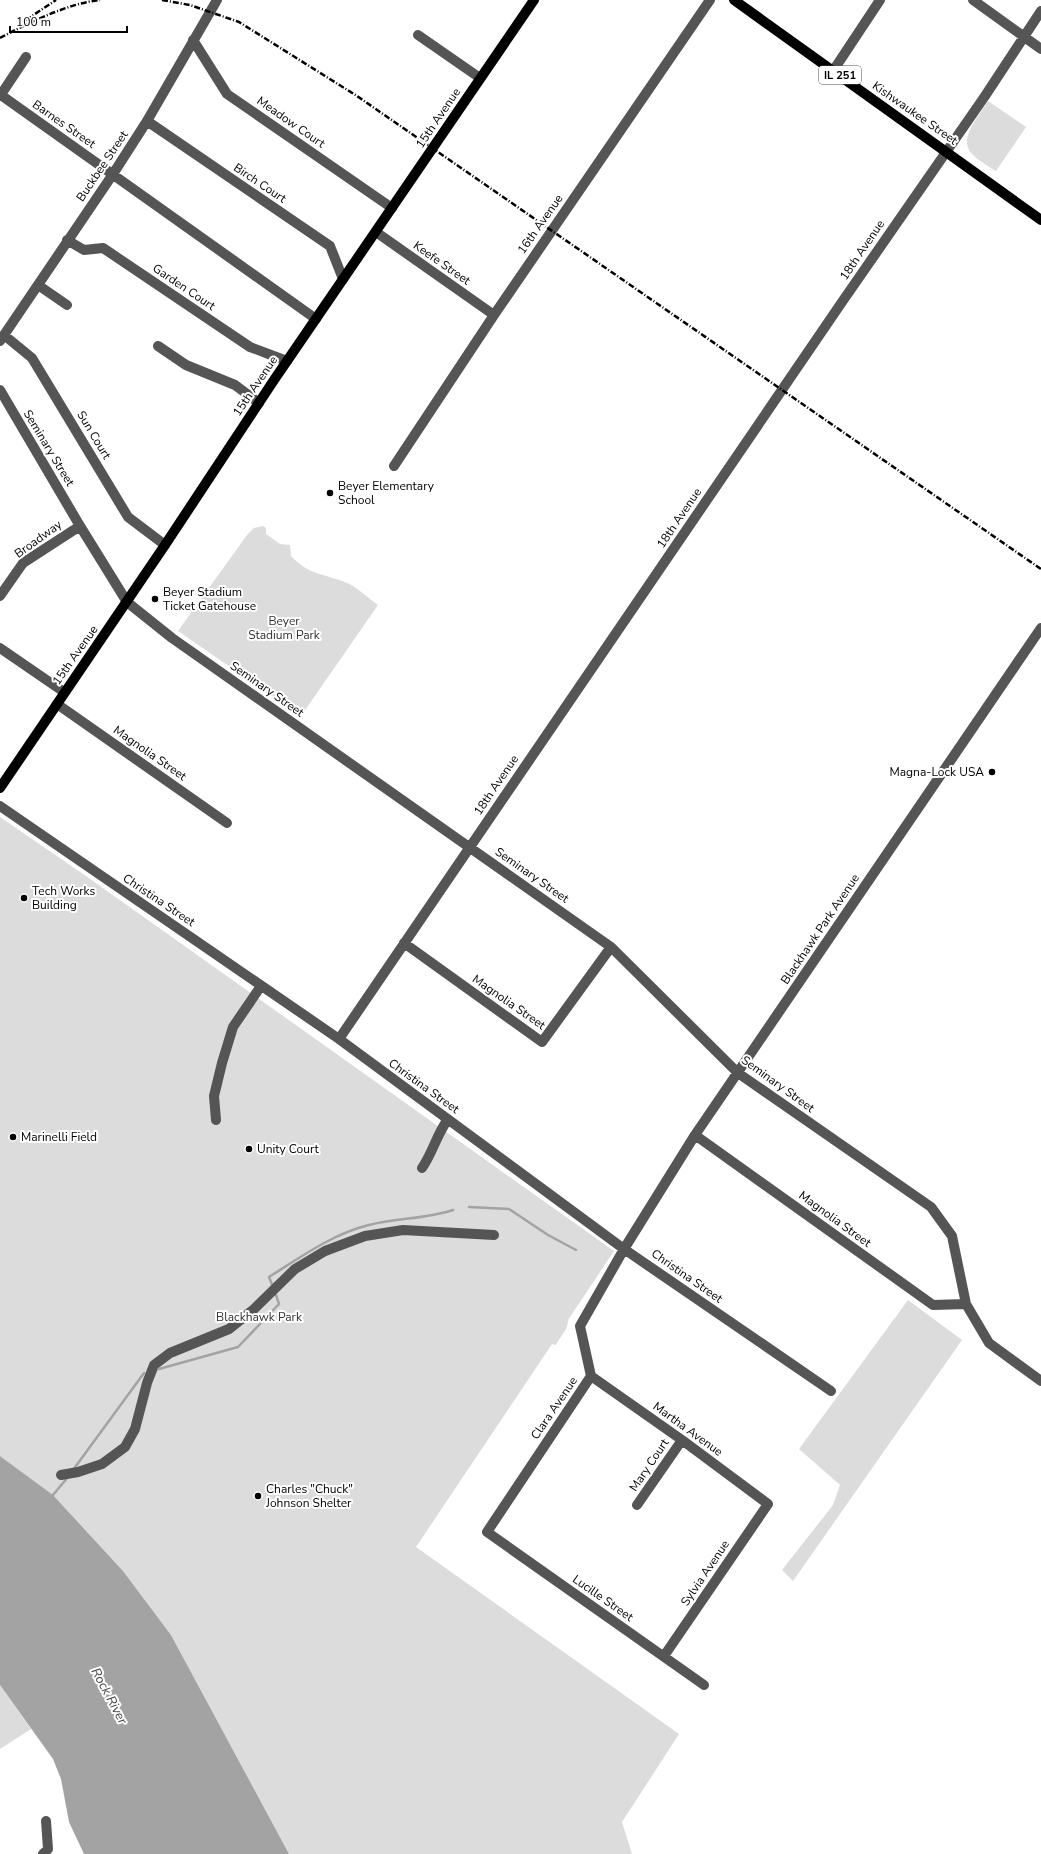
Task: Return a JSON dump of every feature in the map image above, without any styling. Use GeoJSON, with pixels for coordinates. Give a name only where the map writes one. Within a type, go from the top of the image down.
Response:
{"type":"FeatureCollection","features":[{"type":"Feature","properties":{"kind":"main road","name":"15th Avenue"},"geometry":{"type":"LineString","coordinates":[[0,788],[64,692],[166,545],[259,402],[534,0]]}},
{"type":"Feature","properties":{"kind":"main road","name":"Kishwaukee Street"},"geometry":{"type":"LineString","coordinates":[[734,0],[946,150],[1041,220]]}},
{"type":"Feature","properties":{"kind":"street","name":"Buckbee Street"},"geometry":{"type":"LineString","coordinates":[[2,338],[147,121],[217,0]]}},
{"type":"Feature","properties":{"kind":"street","name":"16th Avenue"},"geometry":{"type":"LineString","coordinates":[[394,466],[494,315],[710,0]]}},
{"type":"Feature","properties":{"kind":"street"},"geometry":{"type":"LineString","coordinates":[[833,71],[880,0]]}},
{"type":"Feature","properties":{"kind":"street"},"geometry":{"type":"LineString","coordinates":[[973,0],[1041,49]]}},
{"type":"Feature","properties":{"kind":"street","name":"18th Avenue"},"geometry":{"type":"LineString","coordinates":[[339,1039],[946,150],[985,96],[1041,11]]}},
{"type":"Feature","properties":{"kind":"street"},"geometry":{"type":"LineString","coordinates":[[418,35],[480,78]]}},
{"type":"Feature","properties":{"kind":"street","name":"Meadow Court"},"geometry":{"type":"LineString","coordinates":[[193,40],[227,94],[392,208]]}},
{"type":"Feature","properties":{"kind":"street"},"geometry":{"type":"LineString","coordinates":[[0,95],[26,57]]}},
{"type":"Feature","properties":{"kind":"street","name":"Barnes Street"},"geometry":{"type":"LineString","coordinates":[[0,95],[113,174]]}},
{"type":"Feature","properties":{"kind":"street","name":"Birch Court"},"geometry":{"type":"LineString","coordinates":[[147,121],[330,246],[343,279]]}},
{"type":"Feature","properties":{"kind":"street"},"geometry":{"type":"LineString","coordinates":[[113,174],[316,319]]}},
{"type":"Feature","properties":{"kind":"street","name":"Keefe Street"},"geometry":{"type":"LineString","coordinates":[[376,232],[494,315]]}},
{"type":"Feature","properties":{"kind":"street","name":"Garden Court"},"geometry":{"type":"LineString","coordinates":[[67,240],[84,250],[103,248],[250,347],[287,361]]}},
{"type":"Feature","properties":{"kind":"street"},"geometry":{"type":"LineString","coordinates":[[38,285],[67,305]]}},
{"type":"Feature","properties":{"kind":"street","name":"Sun Court"},"geometry":{"type":"LineString","coordinates":[[2,338],[32,358],[128,517],[166,545]]}},
{"type":"Feature","properties":{"kind":"street"},"geometry":{"type":"LineString","coordinates":[[158,346],[186,365],[235,385],[259,402]]}},
{"type":"Feature","properties":{"kind":"street","name":"Seminary Street"},"geometry":{"type":"LineString","coordinates":[[0,390],[80,526],[127,602],[172,638],[611,946],[738,1073],[931,1207],[952,1236],[966,1304],[989,1343],[1041,1381]]}},
{"type":"Feature","properties":{"kind":"street","name":"Broadway"},"geometry":{"type":"LineString","coordinates":[[0,596],[23,563],[80,526]]}},
{"type":"Feature","properties":{"kind":"street","name":"Blackhawk Park Avenue"},"geometry":{"type":"LineString","coordinates":[[624,1249],[695,1135],[1041,628]]}},
{"type":"Feature","properties":{"kind":"street"},"geometry":{"type":"LineString","coordinates":[[0,648],[64,692]]}},
{"type":"Feature","properties":{"kind":"street","name":"Magnolia Street"},"geometry":{"type":"LineString","coordinates":[[57,704],[228,823]]}},
{"type":"Feature","properties":{"kind":"street","name":"Christina Street"},"geometry":{"type":"LineString","coordinates":[[0,806],[339,1039],[624,1249],[831,1391]]}},
{"type":"Feature","properties":{"kind":"street","name":"Magnolia Street"},"geometry":{"type":"LineString","coordinates":[[404,943],[542,1042],[611,946]]}},
{"type":"Feature","properties":{"kind":"street"},"geometry":{"type":"LineString","coordinates":[[216,1120],[214,1096],[233,1026],[261,986]]}},
{"type":"Feature","properties":{"kind":"street"},"geometry":{"type":"LineString","coordinates":[[422,1168],[428,1160],[438,1132],[448,1119]]}},
{"type":"Feature","properties":{"kind":"street","name":"Magnolia Street"},"geometry":{"type":"LineString","coordinates":[[695,1135],[933,1305],[966,1304]]}},
{"type":"Feature","properties":{"kind":"street"},"geometry":{"type":"LineString","coordinates":[[61,1475],[78,1472],[102,1464],[125,1447],[135,1429],[147,1383],[154,1365],[170,1353],[229,1329],[253,1310],[295,1269],[325,1251],[365,1236],[403,1230],[494,1235]]}},
{"type":"Feature","properties":{"kind":"street","name":"Clara Avenue"},"geometry":{"type":"LineString","coordinates":[[487,1532],[591,1376],[580,1326],[624,1249]]}},
{"type":"Feature","properties":{"kind":"street","name":"Martha Avenue"},"geometry":{"type":"LineString","coordinates":[[591,1376],[682,1440],[768,1504]]}},
{"type":"Feature","properties":{"kind":"street","name":"Mary Court"},"geometry":{"type":"LineString","coordinates":[[637,1505],[682,1440]]}},
{"type":"Feature","properties":{"kind":"street","name":"Sylvia Avenue"},"geometry":{"type":"LineString","coordinates":[[664,1656],[768,1504]]}},
{"type":"Feature","properties":{"kind":"street","name":"Lucille Street"},"geometry":{"type":"LineString","coordinates":[[487,1532],[704,1685]]}},
{"type":"Feature","properties":{"kind":"street"},"geometry":{"type":"LineString","coordinates":[[43,1854],[48,1849],[46,1821]]}},
{"type":"Feature","properties":{"kind":"green space"},"geometry":{"type":"Polygon","coordinates":[[[988,101],[1026,127],[996,171],[972,154],[968,148],[967,141],[971,127],[988,101]]]}},
{"type":"Feature","properties":{"kind":"green space","name":"Beyer Stadium Park"},"geometry":{"type":"Polygon","coordinates":[[[263,526],[266,528],[266,534],[280,544],[290,545],[291,556],[304,567],[311,571],[351,585],[378,605],[301,716],[178,631],[247,535],[254,528],[263,526]]]}},
{"type":"Feature","properties":{"kind":"green space","name":"Blackhawk Park"},"geometry":{"type":"Polygon","coordinates":[[[0,817],[86,876],[614,1251],[568,1320],[568,1324],[556,1345],[552,1344],[416,1547],[679,1734],[622,1822],[632,1854],[289,1854],[171,1635],[123,1571],[53,1495],[0,1456],[0,817]]]}},
{"type":"Feature","properties":{"kind":"green space"},"geometry":{"type":"Polygon","coordinates":[[[908,1300],[962,1340],[793,1581],[782,1570],[833,1505],[840,1485],[799,1449],[908,1300]]]}},
{"type":"Feature","properties":{"kind":"green space"},"geometry":{"type":"Polygon","coordinates":[[[0,1685],[31,1729],[0,1749],[0,1685]]]}},
{"type":"Feature","properties":{"kind":"water","name":"Rock River"},"geometry":{"type":"Polygon","coordinates":[[[0,1456],[53,1495],[123,1571],[171,1635],[289,1854],[84,1854],[69,1822],[61,1779],[53,1759],[0,1685],[0,1456]]]}},
{"type":"Feature","properties":{"kind":"waterway"},"geometry":{"type":"LineString","coordinates":[[469,1207],[509,1209],[548,1235],[576,1250]]}},
{"type":"Feature","properties":{"kind":"waterway"},"geometry":{"type":"LineString","coordinates":[[273,1287],[269,1277],[305,1254],[342,1234],[369,1225],[432,1215],[453,1210]]}},
{"type":"Feature","properties":{"kind":"waterway"},"geometry":{"type":"LineString","coordinates":[[159,1369],[238,1347],[279,1304],[275,1292]]}},
{"type":"Feature","properties":{"kind":"waterway"},"geometry":{"type":"LineString","coordinates":[[73,1470],[144,1373]]}},
{"type":"Feature","properties":{"kind":"waterway"},"geometry":{"type":"LineString","coordinates":[[53,1495],[68,1477]]}},
{"type":"Feature","properties":{"kind":"railway"},"geometry":{"type":"LineString","coordinates":[[26,20],[56,0]]}},
{"type":"Feature","properties":{"kind":"railway"},"geometry":{"type":"LineString","coordinates":[[0,38],[62,9],[100,0]]}},
{"type":"Feature","properties":{"kind":"railway"},"geometry":{"type":"LineString","coordinates":[[162,0],[190,5],[239,22],[357,96],[1041,569]]}},
{"type":"Feature","properties":{"kind":"place","name":"Beyer Elementary School"},"geometry":{"type":"Point","coordinates":[330,493]}},
{"type":"Feature","properties":{"kind":"place","name":"Beyer Stadium Ticket Gatehouse"},"geometry":{"type":"Point","coordinates":[155,599]}},
{"type":"Feature","properties":{"kind":"place","name":"Magna-Lock USA"},"geometry":{"type":"Point","coordinates":[992,772]}},
{"type":"Feature","properties":{"kind":"place","name":"Tech Works Building"},"geometry":{"type":"Point","coordinates":[24,898]}},
{"type":"Feature","properties":{"kind":"place","name":"Marinelli Field"},"geometry":{"type":"Point","coordinates":[13,1137]}},
{"type":"Feature","properties":{"kind":"place","name":"Unity Court"},"geometry":{"type":"Point","coordinates":[249,1149]}},
{"type":"Feature","properties":{"kind":"place","name":"Charles \"Chuck\" Johnson Shelter"},"geometry":{"type":"Point","coordinates":[258,1496]}}]}
